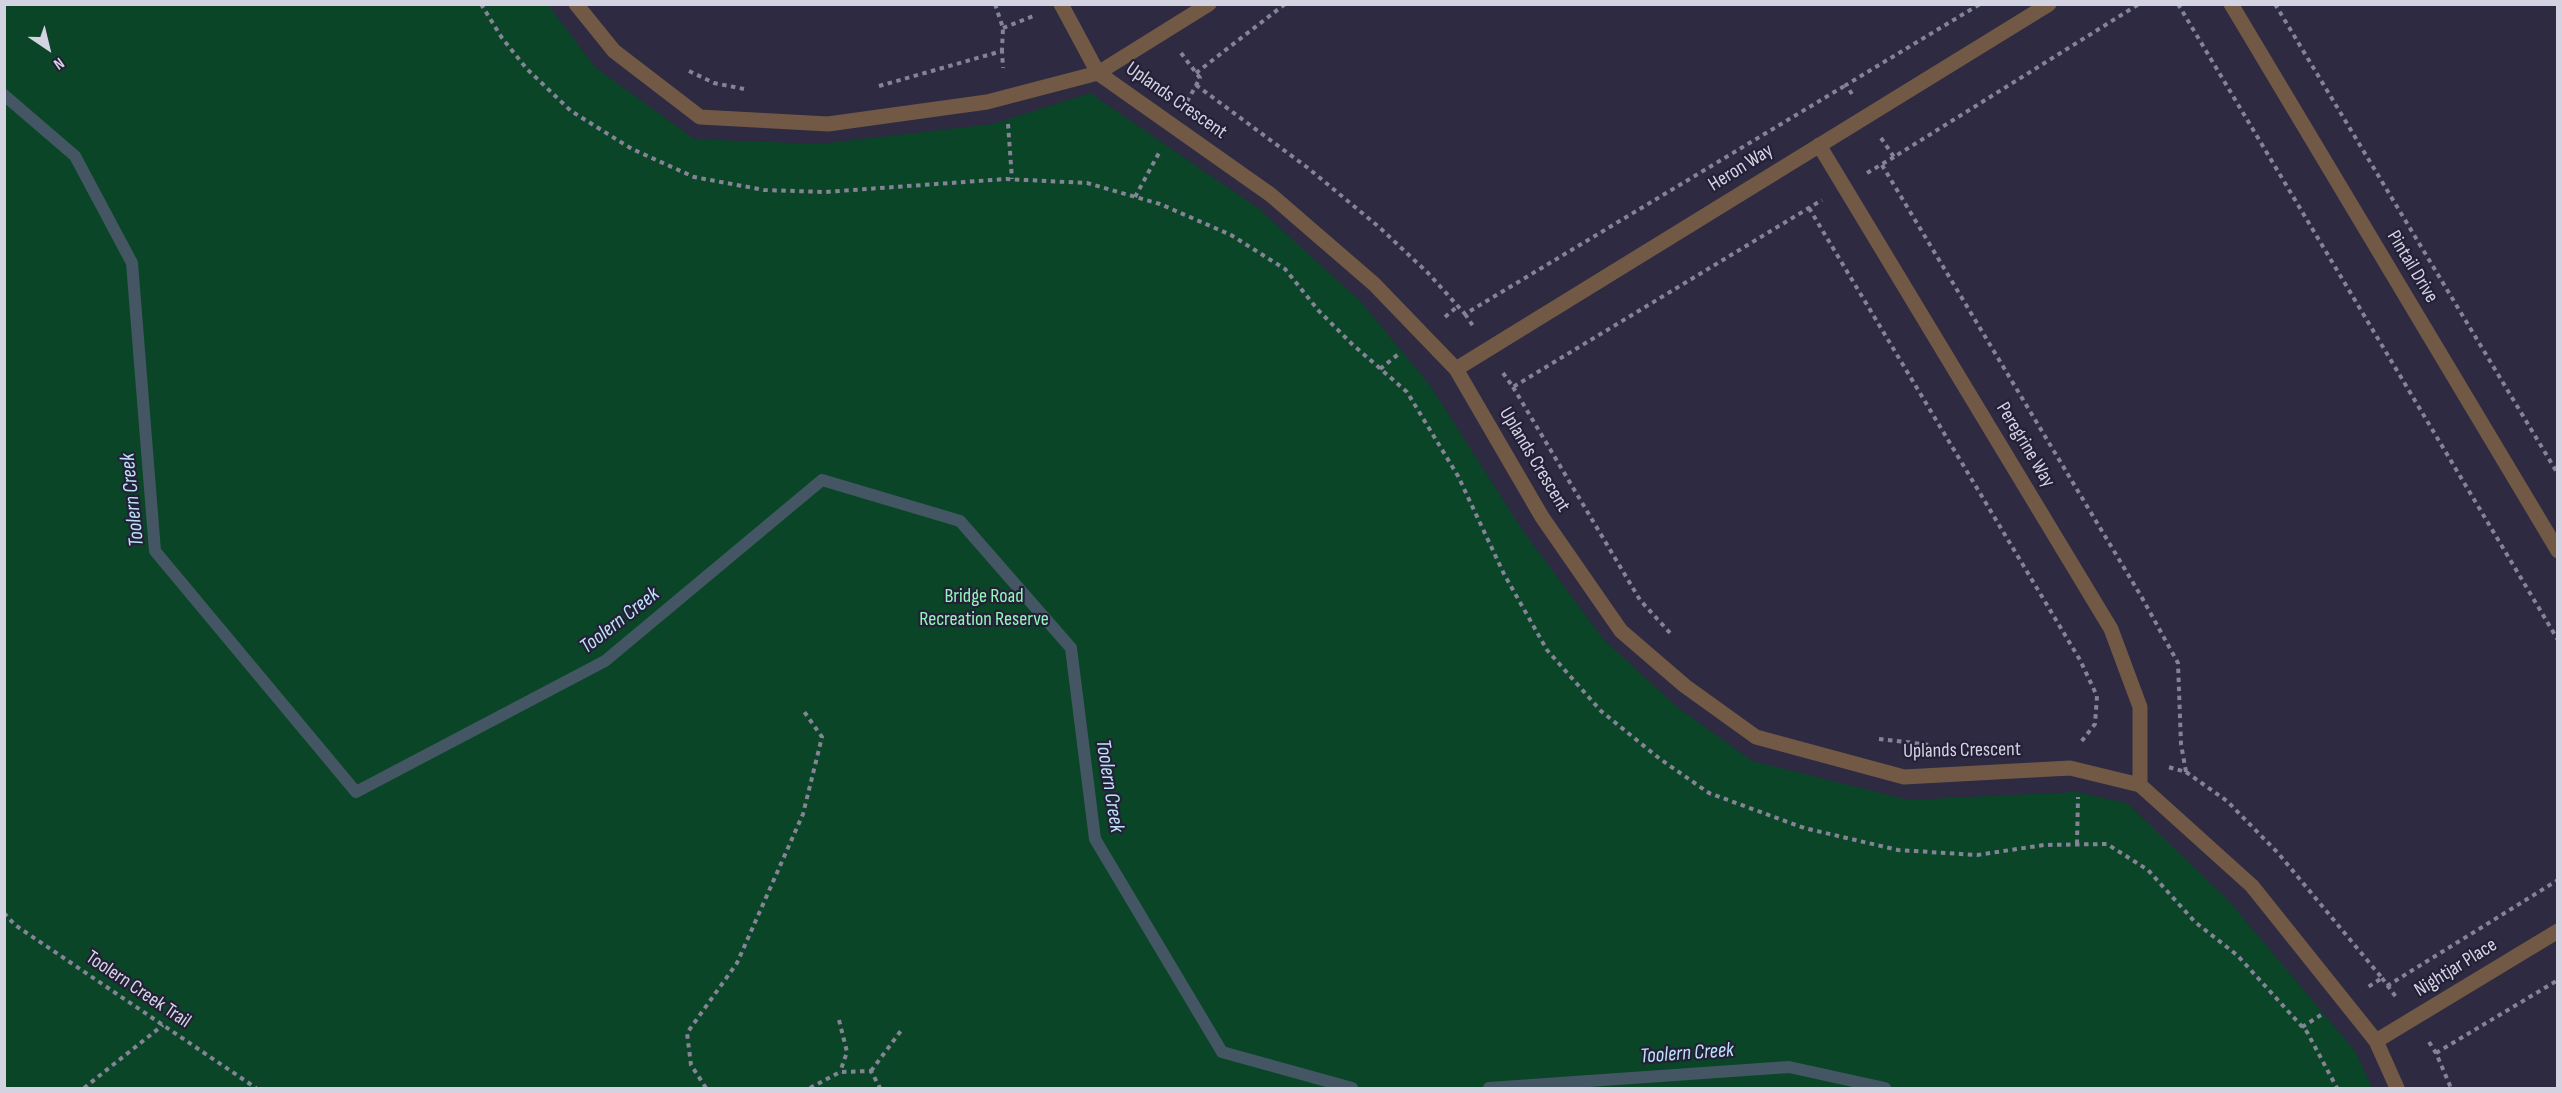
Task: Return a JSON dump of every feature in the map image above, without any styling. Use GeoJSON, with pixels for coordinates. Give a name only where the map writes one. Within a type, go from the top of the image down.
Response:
{"type":"FeatureCollection","features":[{"type":"Feature","properties":{"kind":"street","name":"Uplands Crescent"},"geometry":{"type":"LineString","coordinates":[[576,4],[614,51],[700,117],[828,124],[987,102],[1098,73],[1271,195],[1374,284],[1456,369],[1542,517],[1621,631],[1685,686],[1756,737],[1904,777],[2070,768],[2140,785],[2252,886],[2376,1041],[2397,1089]]}},
{"type":"Feature","properties":{"kind":"street"},"geometry":{"type":"LineString","coordinates":[[1060,4],[1098,73],[1209,4]]}},
{"type":"Feature","properties":{"kind":"street","name":"Heron Way"},"geometry":{"type":"LineString","coordinates":[[1456,369],[2049,4]]}},
{"type":"Feature","properties":{"kind":"street","name":"Pintail Drive"},"geometry":{"type":"LineString","coordinates":[[2231,4],[2558,551]]}},
{"type":"Feature","properties":{"kind":"street","name":"Peregrine Way"},"geometry":{"type":"LineString","coordinates":[[1819,145],[2111,629],[2140,707],[2140,785]]}},
{"type":"Feature","properties":{"kind":"street","name":"Nightjar Place"},"geometry":{"type":"LineString","coordinates":[[2376,1041],[2558,930]]}},
{"type":"Feature","properties":{"kind":"path"},"geometry":{"type":"LineString","coordinates":[[481,4],[502,38],[527,69],[571,111],[632,149],[694,177],[764,190],[825,192],[1012,179],[1087,183],[1160,204],[1231,236],[1285,269],[1318,310],[1352,344],[1407,392],[1458,476],[1504,574],[1547,650],[1601,711],[1660,759],[1709,793],[1804,828],[1898,850],[1977,855],[2044,845],[2107,844],[2148,870],[2195,922],[2236,956],[2307,1032],[2337,1089]]}},
{"type":"Feature","properties":{"kind":"path"},"geometry":{"type":"LineString","coordinates":[[995,4],[1003,28],[1002,51],[1012,179]]}},
{"type":"Feature","properties":{"kind":"path"},"geometry":{"type":"LineString","coordinates":[[1196,73],[1285,4]]}},
{"type":"Feature","properties":{"kind":"path"},"geometry":{"type":"LineString","coordinates":[[2178,4],[2558,640]]}},
{"type":"Feature","properties":{"kind":"path"},"geometry":{"type":"LineString","coordinates":[[2275,4],[2558,474]]}},
{"type":"Feature","properties":{"kind":"path"},"geometry":{"type":"LineString","coordinates":[[1003,28],[1045,12]]}},
{"type":"Feature","properties":{"kind":"path"},"geometry":{"type":"LineString","coordinates":[[871,89],[1002,51]]}},
{"type":"Feature","properties":{"kind":"path"},"geometry":{"type":"LineString","coordinates":[[686,70],[714,83],[749,90]]}},
{"type":"Feature","properties":{"kind":"path"},"geometry":{"type":"LineString","coordinates":[[1196,85],[1308,168],[1379,226],[1428,273],[1465,314],[1513,387],[1640,600],[1676,639]]}},
{"type":"Feature","properties":{"kind":"path"},"geometry":{"type":"LineString","coordinates":[[1465,314],[1846,86]]}},
{"type":"Feature","properties":{"kind":"path"},"geometry":{"type":"LineString","coordinates":[[1513,387],[1894,157]]}},
{"type":"Feature","properties":{"kind":"path"},"geometry":{"type":"LineString","coordinates":[[1809,208],[2080,660],[2097,696],[2095,724],[2079,743],[2077,844]]}},
{"type":"Feature","properties":{"kind":"path"},"geometry":{"type":"LineString","coordinates":[[706,1089],[691,1065],[687,1033],[737,963],[803,814],[822,737],[803,710]]}},
{"type":"Feature","properties":{"kind":"path"},"geometry":{"type":"LineString","coordinates":[[1869,737],[1935,745]]}},
{"type":"Feature","properties":{"kind":"path"},"geometry":{"type":"LineString","coordinates":[[2388,986],[2558,880]]}},
{"type":"Feature","properties":{"kind":"path","name":"Toolern Creek Trail"},"geometry":{"type":"LineString","coordinates":[[4,913],[15,925],[256,1089]]}},
{"type":"Feature","properties":{"kind":"path"},"geometry":{"type":"LineString","coordinates":[[2436,1053],[2558,980]]}},
{"type":"Feature","properties":{"kind":"path"},"geometry":{"type":"LineString","coordinates":[[838,1020],[847,1052],[840,1072]]}},
{"type":"Feature","properties":{"kind":"path"},"geometry":{"type":"LineString","coordinates":[[84,1089],[163,1025]]}},
{"type":"Feature","properties":{"kind":"path"},"geometry":{"type":"LineString","coordinates":[[871,1071],[903,1028]]}},
{"type":"Feature","properties":{"kind":"path"},"geometry":{"type":"LineString","coordinates":[[810,1089],[840,1072],[871,1071]]}},
{"type":"Feature","properties":{"kind":"path"},"geometry":{"type":"LineString","coordinates":[[871,1071],[880,1089]]}},
{"type":"Feature","properties":{"kind":"green space","name":"Bridge Road Recreation Reserve"},"geometry":{"type":"Polygon","coordinates":[[[5,4],[548,5],[595,67],[694,139],[819,144],[993,124],[1090,93],[1259,209],[1360,301],[1429,384],[1523,531],[1603,639],[1677,707],[1752,761],[1908,800],[2076,792],[2127,803],[2228,900],[2355,1051],[2372,1088],[5,1088],[5,4]]]}},
{"type":"Feature","properties":{"kind":"waterway","name":"Toolern Creek"},"geometry":{"type":"LineString","coordinates":[[4,95],[75,156],[132,263],[155,551],[356,792],[605,661],[822,480],[960,521],[1071,648],[1095,839],[1222,1052],[1352,1088]]}},
{"type":"Feature","properties":{"kind":"waterway","name":"Toolern Creek"},"geometry":{"type":"LineString","coordinates":[[1489,1088],[1789,1067],[1885,1088]]}}]}
